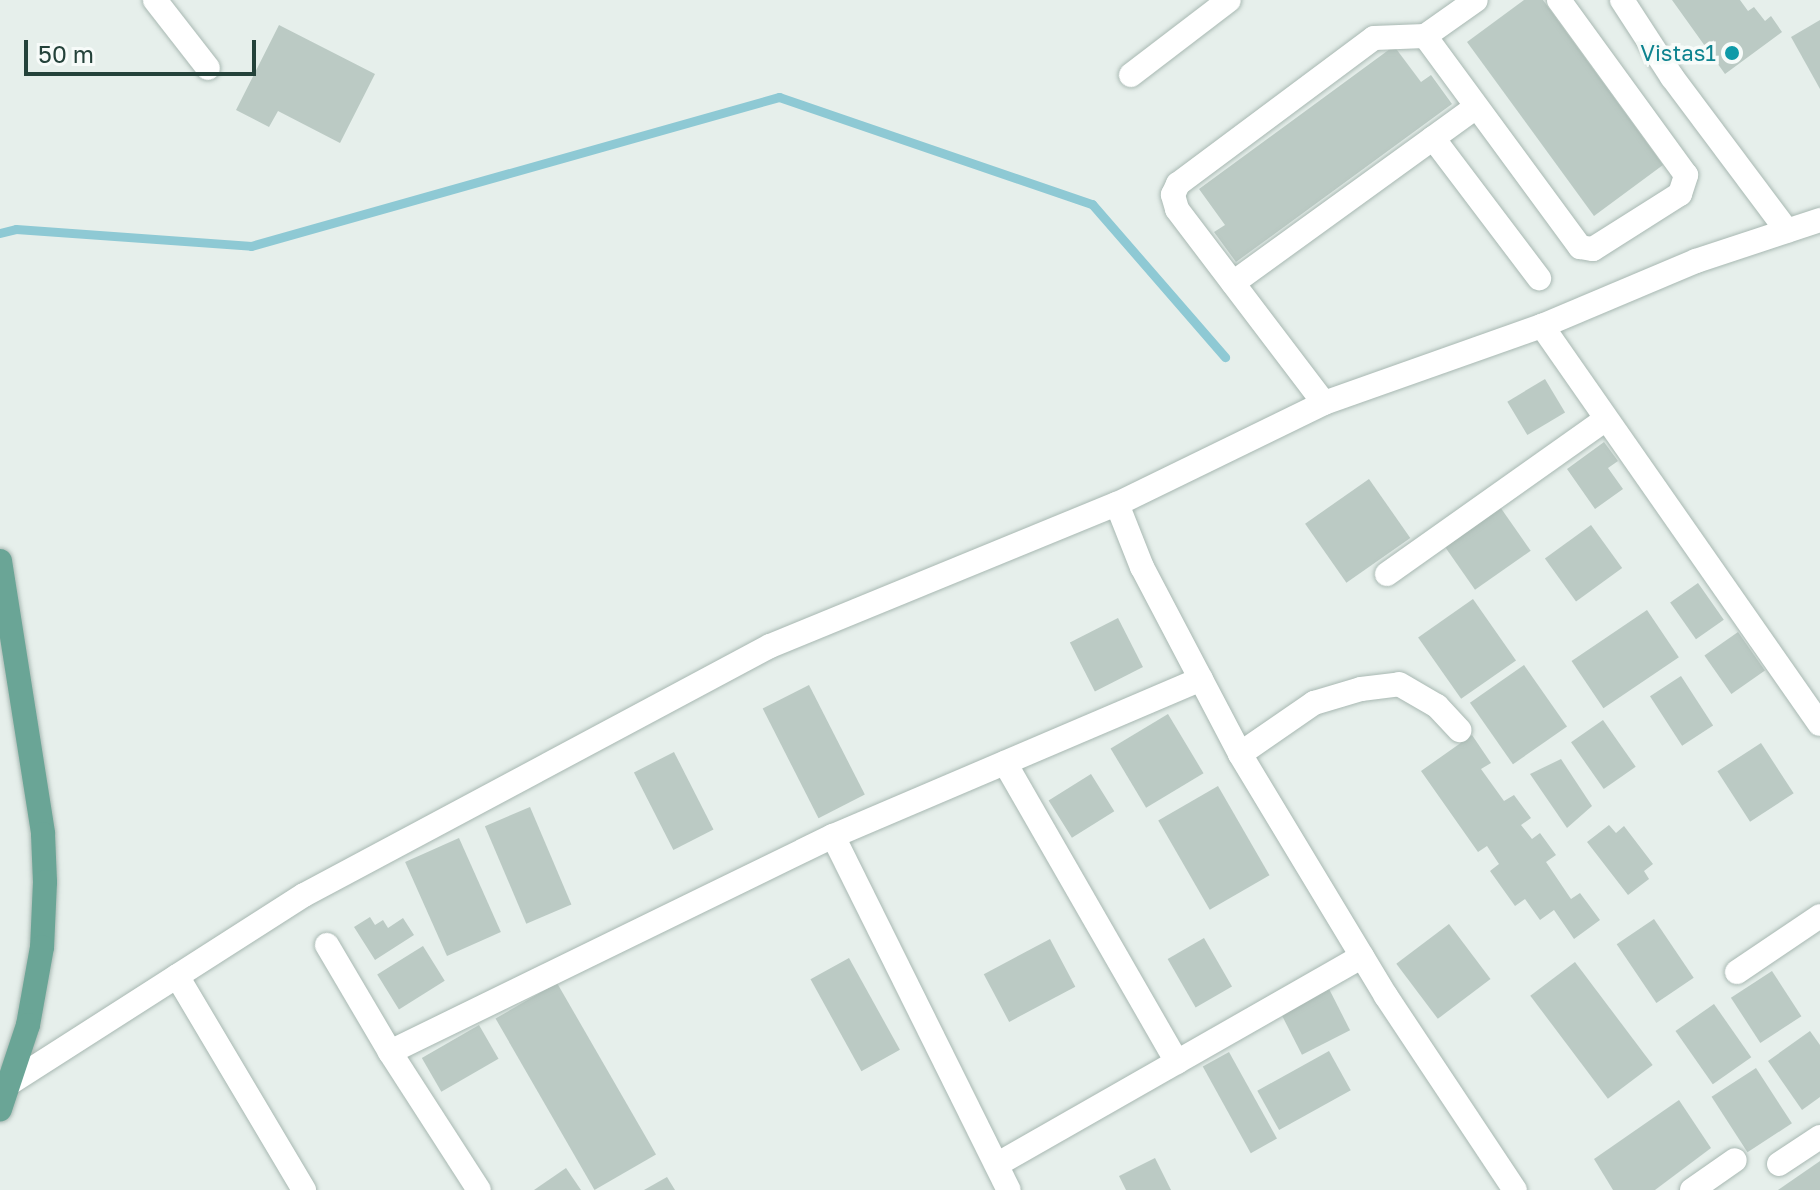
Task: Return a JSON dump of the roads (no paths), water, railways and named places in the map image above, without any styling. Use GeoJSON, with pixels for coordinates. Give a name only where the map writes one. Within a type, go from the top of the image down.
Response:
{"type":"FeatureCollection","features":[{"type":"Feature","properties":{"kind":"main road"},"geometry":{"type":"LineString","coordinates":[[0,561],[43,834],[45,882],[42,947],[28,1025],[0,1109]]}},
{"type":"Feature","properties":{"kind":"street"},"geometry":{"type":"LineString","coordinates":[[155,0],[208,68]]}},
{"type":"Feature","properties":{"kind":"street"},"geometry":{"type":"LineString","coordinates":[[1131,75],[1229,0]]}},
{"type":"Feature","properties":{"kind":"street"},"geometry":{"type":"LineString","coordinates":[[1324,403],[1177,209],[1173,195],[1178,184],[1374,38],[1425,36],[1476,0]]}},
{"type":"Feature","properties":{"kind":"street"},"geometry":{"type":"LineString","coordinates":[[1425,36],[1580,247],[1587,249],[1685,188],[1686,175],[1559,0]]}},
{"type":"Feature","properties":{"kind":"street"},"geometry":{"type":"LineString","coordinates":[[1622,0],[1672,77],[1787,231]]}},
{"type":"Feature","properties":{"kind":"street"},"geometry":{"type":"LineString","coordinates":[[1233,283],[1476,107]]}},
{"type":"Feature","properties":{"kind":"street"},"geometry":{"type":"LineString","coordinates":[[1433,138],[1539,278]]}},
{"type":"Feature","properties":{"kind":"street"},"geometry":{"type":"LineString","coordinates":[[10,1083],[304,895],[770,646],[1117,504],[1324,403],[1542,326],[1696,261],[1820,220]]}},
{"type":"Feature","properties":{"kind":"street"},"geometry":{"type":"LineString","coordinates":[[1542,326],[1820,724]]}},
{"type":"Feature","properties":{"kind":"street"},"geometry":{"type":"LineString","coordinates":[[1387,574],[1606,419]]}},
{"type":"Feature","properties":{"kind":"street"},"geometry":{"type":"LineString","coordinates":[[1117,504],[1142,567],[1240,754],[1362,956],[1515,1190]]}},
{"type":"Feature","properties":{"kind":"street"},"geometry":{"type":"LineString","coordinates":[[390,1052],[833,836],[1201,679]]}},
{"type":"Feature","properties":{"kind":"street"},"geometry":{"type":"LineString","coordinates":[[1240,754],[1314,703],[1399,684],[1437,706],[1459,730]]}},
{"type":"Feature","properties":{"kind":"street"},"geometry":{"type":"LineString","coordinates":[[1005,763],[1177,1062]]}},
{"type":"Feature","properties":{"kind":"street"},"geometry":{"type":"LineString","coordinates":[[833,836],[1009,1190]]}},
{"type":"Feature","properties":{"kind":"street"},"geometry":{"type":"LineString","coordinates":[[1737,972],[1820,916]]}},
{"type":"Feature","properties":{"kind":"street"},"geometry":{"type":"LineString","coordinates":[[327,945],[390,1052],[479,1190]]}},
{"type":"Feature","properties":{"kind":"street"},"geometry":{"type":"LineString","coordinates":[[998,1164],[1362,956]]}},
{"type":"Feature","properties":{"kind":"street"},"geometry":{"type":"LineString","coordinates":[[177,976],[304,1190]]}},
{"type":"Feature","properties":{"kind":"street"},"geometry":{"type":"LineString","coordinates":[[1779,1164],[1820,1137]]}},
{"type":"Feature","properties":{"kind":"street"},"geometry":{"type":"LineString","coordinates":[[1692,1190],[1735,1160]]}},
{"type":"Feature","properties":{"kind":"waterway"},"geometry":{"type":"LineString","coordinates":[[0,233],[16,229],[251,246],[779,97],[1092,204],[1225,357]]}},
{"type":"Feature","properties":{"kind":"place","name":"Vistas1"},"geometry":{"type":"Point","coordinates":[1732,53]}}]}
